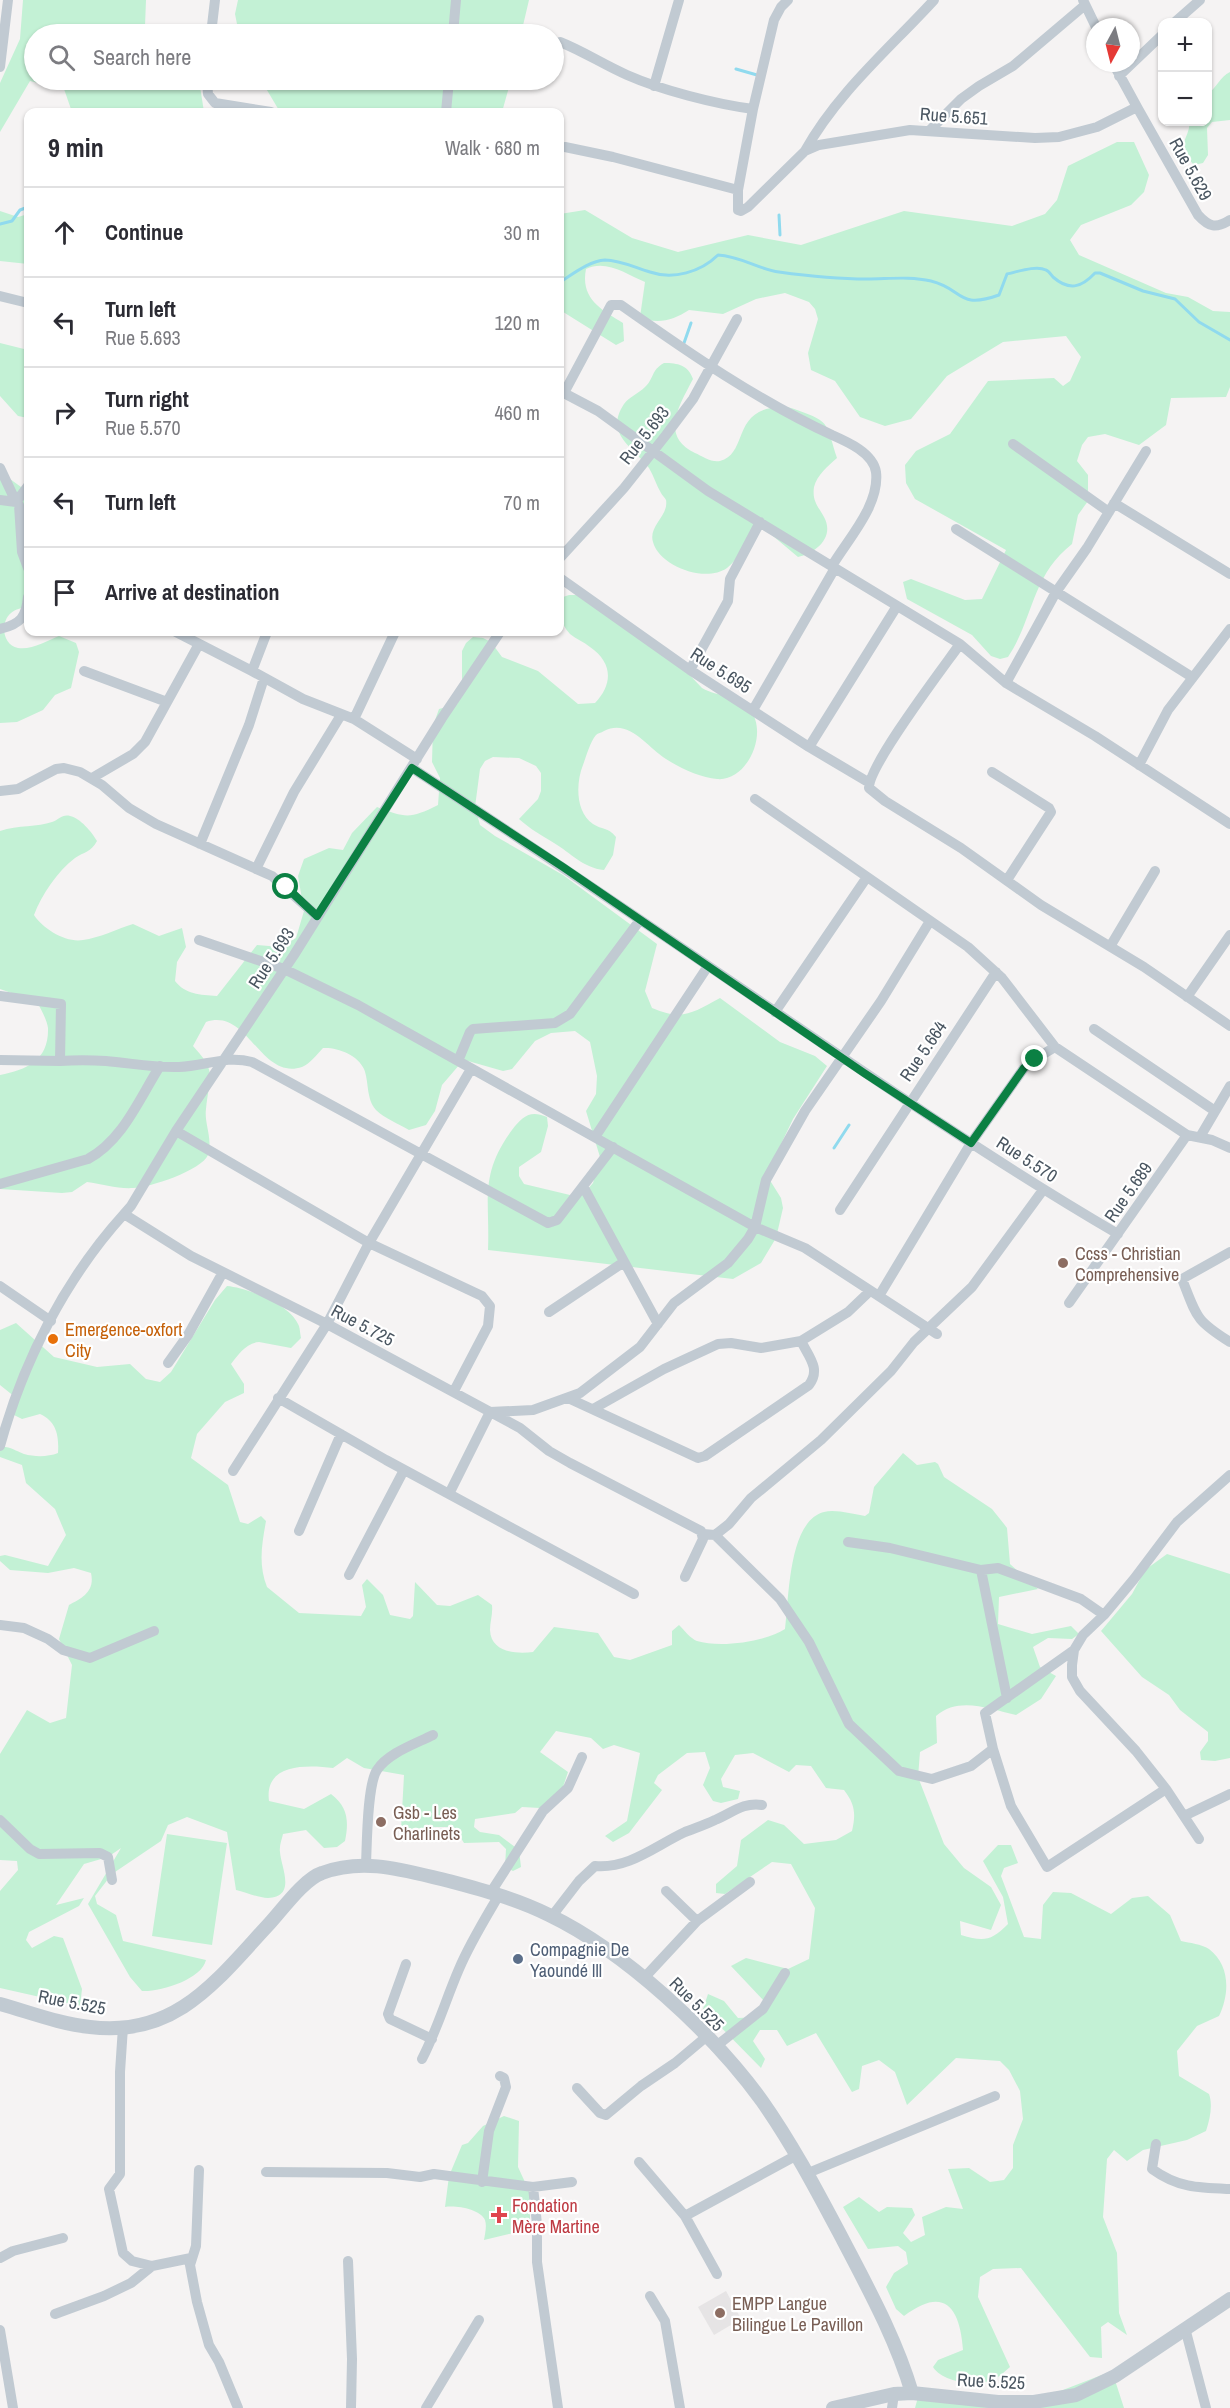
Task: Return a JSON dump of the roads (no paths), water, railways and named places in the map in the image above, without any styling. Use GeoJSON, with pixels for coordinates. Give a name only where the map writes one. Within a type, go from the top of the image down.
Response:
{"type":"FeatureCollection","features":[{"type":"Feature","properties":{"kind":"street"},"geometry":{"type":"LineString","coordinates":[[0,67],[8,0]]}},
{"type":"Feature","properties":{"kind":"street"},"geometry":{"type":"LineString","coordinates":[[212,24],[215,0]]}},
{"type":"Feature","properties":{"kind":"street"},"geometry":{"type":"LineString","coordinates":[[454,24],[456,0]]}},
{"type":"Feature","properties":{"kind":"street"},"geometry":{"type":"LineString","coordinates":[[654,86],[679,0]]}},
{"type":"Feature","properties":{"kind":"street"},"geometry":{"type":"LineString","coordinates":[[805,150],[835,106],[934,0]]}},
{"type":"Feature","properties":{"kind":"street"},"geometry":{"type":"LineString","coordinates":[[1180,18],[1200,0]]}},
{"type":"Feature","properties":{"kind":"street"},"geometry":{"type":"LineString","coordinates":[[565,147],[738,190],[770,34],[783,2]]}},
{"type":"Feature","properties":{"kind":"street"},"geometry":{"type":"LineString","coordinates":[[930,130],[961,99],[1013,66],[1084,2],[1092,18]]}},
{"type":"Feature","properties":{"kind":"street"},"geometry":{"type":"LineString","coordinates":[[1119,76],[1158,39]]}},
{"type":"Feature","properties":{"kind":"street"},"geometry":{"type":"LineString","coordinates":[[564,44],[587,53],[626,75],[654,86],[753,109]]}},
{"type":"Feature","properties":{"kind":"street"},"geometry":{"type":"LineString","coordinates":[[1117,72],[1137,107]]}},
{"type":"Feature","properties":{"kind":"street"},"geometry":{"type":"LineString","coordinates":[[208,90],[215,103],[246,108]]}},
{"type":"Feature","properties":{"kind":"street"},"geometry":{"type":"LineString","coordinates":[[446,108],[448,90]]}},
{"type":"Feature","properties":{"kind":"street","name":"Rue 5.651"},"geometry":{"type":"LineString","coordinates":[[738,190],[736,204],[741,211],[805,150],[819,145],[910,130],[1035,138],[1059,137],[1097,127],[1137,107]]}},
{"type":"Feature","properties":{"kind":"street","name":"Rue 5.629"},"geometry":{"type":"LineString","coordinates":[[1137,107],[1198,215],[1206,224],[1214,227],[1230,220]]}},
{"type":"Feature","properties":{"kind":"street"},"geometry":{"type":"LineString","coordinates":[[0,296],[24,302]]}},
{"type":"Feature","properties":{"kind":"street"},"geometry":{"type":"LineString","coordinates":[[564,388],[611,305],[621,305],[710,368],[772,405],[849,443],[867,456],[875,470],[874,496],[868,512],[833,567],[753,710]]}},
{"type":"Feature","properties":{"kind":"street","name":"Rue 5.693"},"geometry":{"type":"LineString","coordinates":[[564,554],[624,488],[693,399],[737,319]]}},
{"type":"Feature","properties":{"kind":"street"},"geometry":{"type":"LineString","coordinates":[[564,393],[598,411],[708,491],[960,644],[1006,683],[1230,824]]}},
{"type":"Feature","properties":{"kind":"street"},"geometry":{"type":"LineString","coordinates":[[1013,444],[1111,508],[1230,574]]}},
{"type":"Feature","properties":{"kind":"street"},"geometry":{"type":"LineString","coordinates":[[1006,683],[1056,592],[1146,451]]}},
{"type":"Feature","properties":{"kind":"street"},"geometry":{"type":"LineString","coordinates":[[0,468],[21,513],[24,560]]}},
{"type":"Feature","properties":{"kind":"street"},"geometry":{"type":"LineString","coordinates":[[16,502],[24,491]]}},
{"type":"Feature","properties":{"kind":"street"},"geometry":{"type":"LineString","coordinates":[[0,500],[16,502]]}},
{"type":"Feature","properties":{"kind":"street"},"geometry":{"type":"LineString","coordinates":[[690,670],[728,601],[730,579],[760,522]]}},
{"type":"Feature","properties":{"kind":"street"},"geometry":{"type":"LineString","coordinates":[[956,529],[1192,677]]}},
{"type":"Feature","properties":{"kind":"street","name":"Rue 5.695"},"geometry":{"type":"LineString","coordinates":[[564,581],[690,670],[868,782],[869,788],[885,801],[961,848],[1041,904],[1111,945],[1230,1026]]}},
{"type":"Feature","properties":{"kind":"street"},"geometry":{"type":"LineString","coordinates":[[809,747],[897,606]]}},
{"type":"Feature","properties":{"kind":"street"},"geometry":{"type":"LineString","coordinates":[[0,629],[12,626],[24,616]]}},
{"type":"Feature","properties":{"kind":"street"},"geometry":{"type":"LineString","coordinates":[[1139,765],[1168,710],[1230,629]]}},
{"type":"Feature","properties":{"kind":"street","name":"Rue 5.570"},"geometry":{"type":"LineString","coordinates":[[186,636],[303,699],[354,719],[414,763],[841,1058],[1043,1190],[1118,1234]]}},
{"type":"Feature","properties":{"kind":"street"},"geometry":{"type":"LineString","coordinates":[[252,671],[265,636]]}},
{"type":"Feature","properties":{"kind":"street"},"geometry":{"type":"LineString","coordinates":[[354,719],[391,636]]}},
{"type":"Feature","properties":{"kind":"street","name":"Rue 5.693"},"geometry":{"type":"LineString","coordinates":[[222,1059],[284,969],[494,636]]}},
{"type":"Feature","properties":{"kind":"street"},"geometry":{"type":"LineString","coordinates":[[92,778],[133,754],[145,742],[199,644]]}},
{"type":"Feature","properties":{"kind":"street"},"geometry":{"type":"LineString","coordinates":[[868,782],[912,711],[960,644]]}},
{"type":"Feature","properties":{"kind":"street"},"geometry":{"type":"LineString","coordinates":[[84,671],[167,702]]}},
{"type":"Feature","properties":{"kind":"street"},"geometry":{"type":"LineString","coordinates":[[200,844],[249,725],[264,678]]}},
{"type":"Feature","properties":{"kind":"street"},"geometry":{"type":"LineString","coordinates":[[256,869],[290,801],[341,714]]}},
{"type":"Feature","properties":{"kind":"street"},"geometry":{"type":"LineString","coordinates":[[0,791],[18,789],[56,769],[64,768],[92,778],[129,808],[176,835],[272,876],[317,916]]}},
{"type":"Feature","properties":{"kind":"street"},"geometry":{"type":"LineString","coordinates":[[992,772],[1049,808],[1051,812],[1007,880]]}},
{"type":"Feature","properties":{"kind":"street"},"geometry":{"type":"LineString","coordinates":[[755,799],[968,947],[996,972],[1055,1047],[1187,1135],[1200,1137],[1230,1148]]}},
{"type":"Feature","properties":{"kind":"street"},"geometry":{"type":"LineString","coordinates":[[1111,945],[1155,871]]}},
{"type":"Feature","properties":{"kind":"street"},"geometry":{"type":"LineString","coordinates":[[775,1012],[867,877]]}},
{"type":"Feature","properties":{"kind":"street"},"geometry":{"type":"LineString","coordinates":[[458,1061],[473,1029],[555,1023],[570,1014],[640,920]]}},
{"type":"Feature","properties":{"kind":"street"},"geometry":{"type":"LineString","coordinates":[[449,1494],[490,1412],[533,1410],[580,1393],[640,1347],[674,1303],[728,1263],[755,1227],[766,1180],[805,1111],[881,1001],[930,921]]}},
{"type":"Feature","properties":{"kind":"street"},"geometry":{"type":"LineString","coordinates":[[1188,997],[1230,935]]}},
{"type":"Feature","properties":{"kind":"street"},"geometry":{"type":"LineString","coordinates":[[199,940],[284,969],[358,1005],[755,1227],[805,1248],[932,1332]]}},
{"type":"Feature","properties":{"kind":"street"},"geometry":{"type":"LineString","coordinates":[[595,1137],[708,966]]}},
{"type":"Feature","properties":{"kind":"street","name":"Rue 5.664"},"geometry":{"type":"LineString","coordinates":[[840,1210],[996,972]]}},
{"type":"Feature","properties":{"kind":"street"},"geometry":{"type":"LineString","coordinates":[[0,996],[61,1004],[60,1061]]}},
{"type":"Feature","properties":{"kind":"street"},"geometry":{"type":"LineString","coordinates":[[1094,1029],[1215,1111]]}},
{"type":"Feature","properties":{"kind":"street"},"geometry":{"type":"LineString","coordinates":[[593,1409],[664,1369],[718,1344],[731,1343],[761,1348],[801,1341],[874,1293],[971,1143],[1024,1068],[1055,1047]]}},
{"type":"Feature","properties":{"kind":"street"},"geometry":{"type":"LineString","coordinates":[[0,1060],[107,1061],[160,1066],[196,1065],[238,1058],[252,1062],[543,1222],[557,1220],[613,1147]]}},
{"type":"Feature","properties":{"kind":"street"},"geometry":{"type":"LineString","coordinates":[[0,1446],[19,1384],[51,1320],[93,1252],[131,1206],[222,1059]]}},
{"type":"Feature","properties":{"kind":"street"},"geometry":{"type":"LineString","coordinates":[[0,1184],[88,1159],[100,1152],[118,1135],[160,1066]]}},
{"type":"Feature","properties":{"kind":"street"},"geometry":{"type":"LineString","coordinates":[[233,1470],[327,1324],[369,1243],[471,1069]]}},
{"type":"Feature","properties":{"kind":"street"},"geometry":{"type":"LineString","coordinates":[[1200,1137],[1230,1086]]}},
{"type":"Feature","properties":{"kind":"street"},"geometry":{"type":"LineString","coordinates":[[176,1131],[369,1243],[482,1296],[490,1306],[488,1326],[454,1391]]}},
{"type":"Feature","properties":{"kind":"street","name":"Rue 5.689"},"geometry":{"type":"LineString","coordinates":[[1069,1303],[1187,1135]]}},
{"type":"Feature","properties":{"kind":"street"},"geometry":{"type":"LineString","coordinates":[[583,1186],[658,1324]]}},
{"type":"Feature","properties":{"kind":"street"},"geometry":{"type":"LineString","coordinates":[[715,1535],[729,1524],[751,1498],[821,1440],[891,1371],[914,1342],[932,1332],[972,1287],[1043,1190]]}},
{"type":"Feature","properties":{"kind":"street","name":"Rue 5.725"},"geometry":{"type":"LineString","coordinates":[[124,1214],[191,1256],[454,1391],[520,1428],[549,1451],[703,1534]]}},
{"type":"Feature","properties":{"kind":"street"},"geometry":{"type":"LineString","coordinates":[[1230,1252],[1182,1279],[1196,1316],[1204,1326],[1230,1342]]}},
{"type":"Feature","properties":{"kind":"street"},"geometry":{"type":"LineString","coordinates":[[549,1312],[624,1262]]}},
{"type":"Feature","properties":{"kind":"street"},"geometry":{"type":"LineString","coordinates":[[168,1363],[188,1335],[223,1272]]}},
{"type":"Feature","properties":{"kind":"street"},"geometry":{"type":"LineString","coordinates":[[0,1286],[51,1320]]}},
{"type":"Feature","properties":{"kind":"street"},"geometry":{"type":"LineString","coordinates":[[567,1398],[698,1458],[705,1456],[809,1385],[815,1376],[815,1370],[801,1341]]}},
{"type":"Feature","properties":{"kind":"street"},"geometry":{"type":"LineString","coordinates":[[278,1398],[404,1470],[634,1594]]}},
{"type":"Feature","properties":{"kind":"street"},"geometry":{"type":"LineString","coordinates":[[520,1428],[533,1410]]}},
{"type":"Feature","properties":{"kind":"street"},"geometry":{"type":"LineString","coordinates":[[299,1532],[342,1434]]}},
{"type":"Feature","properties":{"kind":"street"},"geometry":{"type":"LineString","coordinates":[[349,1575],[404,1470]]}},
{"type":"Feature","properties":{"kind":"street"},"geometry":{"type":"LineString","coordinates":[[1166,1789],[1047,1867],[1011,1806],[993,1749],[985,1713],[1074,1650],[1083,1635],[1104,1615],[1177,1522],[1230,1475]]}},
{"type":"Feature","properties":{"kind":"street"},"geometry":{"type":"LineString","coordinates":[[685,1577],[703,1539],[703,1534],[715,1535],[780,1599],[809,1641],[849,1724],[899,1771],[932,1779],[971,1766],[993,1749]]}},
{"type":"Feature","properties":{"kind":"street"},"geometry":{"type":"LineString","coordinates":[[848,1542],[890,1548],[981,1570],[998,1568],[1081,1599],[1104,1615]]}},
{"type":"Feature","properties":{"kind":"street"},"geometry":{"type":"LineString","coordinates":[[981,1570],[1007,1698]]}},
{"type":"Feature","properties":{"kind":"street"},"geometry":{"type":"LineString","coordinates":[[0,1625],[24,1628],[48,1639],[63,1650],[90,1658],[154,1631]]}},
{"type":"Feature","properties":{"kind":"street"},"geometry":{"type":"LineString","coordinates":[[1074,1650],[1072,1677],[1080,1691],[1136,1751],[1166,1789],[1199,1839]]}},
{"type":"Feature","properties":{"kind":"street"},"geometry":{"type":"LineString","coordinates":[[366,1864],[372,1779],[377,1769],[404,1749],[433,1735]]}},
{"type":"Feature","properties":{"kind":"street"},"geometry":{"type":"LineString","coordinates":[[422,2059],[459,1969],[495,1893],[543,1811],[568,1788],[582,1757]]}},
{"type":"Feature","properties":{"kind":"street"},"geometry":{"type":"LineString","coordinates":[[1184,1816],[1230,1794]]}},
{"type":"Feature","properties":{"kind":"street"},"geometry":{"type":"LineString","coordinates":[[552,1916],[579,1881],[595,1866],[609,1867],[645,1855],[683,1833],[716,1820],[741,1806],[762,1805]]}},
{"type":"Feature","properties":{"kind":"street"},"geometry":{"type":"LineString","coordinates":[[0,1820],[30,1849],[39,1854],[100,1853],[108,1857],[112,1880]]}},
{"type":"Feature","properties":{"kind":"street","name":"Rue 5.525"},"geometry":{"type":"LineString","coordinates":[[0,2004],[81,2026],[123,2027],[153,2022],[193,2002],[317,1875],[366,1864],[495,1893],[552,1916],[620,1959],[644,1978],[710,2042],[760,2099],[808,2173],[896,2347],[912,2392],[998,2402],[1066,2402],[1115,2376],[1230,2299]]}},
{"type":"Feature","properties":{"kind":"street"},"geometry":{"type":"LineString","coordinates":[[644,1978],[697,1922],[750,1882]]}},
{"type":"Feature","properties":{"kind":"street"},"geometry":{"type":"LineString","coordinates":[[666,1891],[697,1922]]}},
{"type":"Feature","properties":{"kind":"street"},"geometry":{"type":"LineString","coordinates":[[406,1964],[388,2014],[390,2019],[432,2039]]}},
{"type":"Feature","properties":{"kind":"street"},"geometry":{"type":"LineString","coordinates":[[577,2088],[600,2113],[606,2115],[641,2086],[675,2063],[763,2009],[784,1973]]}},
{"type":"Feature","properties":{"kind":"street"},"geometry":{"type":"LineString","coordinates":[[123,2027],[120,2072],[120,2174],[109,2189],[123,2253],[132,2261],[152,2266],[191,2258]]}},
{"type":"Feature","properties":{"kind":"street"},"geometry":{"type":"LineString","coordinates":[[482,2182],[489,2131],[506,2087],[504,2078],[501,2076]]}},
{"type":"Feature","properties":{"kind":"street"},"geometry":{"type":"LineString","coordinates":[[808,2173],[995,2096]]}},
{"type":"Feature","properties":{"kind":"street"},"geometry":{"type":"LineString","coordinates":[[1156,2144],[1152,2169],[1168,2180],[1194,2187],[1230,2188]]}},
{"type":"Feature","properties":{"kind":"street"},"geometry":{"type":"LineString","coordinates":[[685,2216],[796,2156]]}},
{"type":"Feature","properties":{"kind":"street"},"geometry":{"type":"LineString","coordinates":[[639,2162],[685,2216],[717,2274]]}},
{"type":"Feature","properties":{"kind":"street"},"geometry":{"type":"LineString","coordinates":[[199,2170],[196,2246],[191,2258],[192,2282],[209,2346],[219,2362],[238,2408]]}},
{"type":"Feature","properties":{"kind":"street"},"geometry":{"type":"LineString","coordinates":[[266,2172],[387,2173],[420,2177],[434,2175],[533,2187],[572,2182]]}},
{"type":"Feature","properties":{"kind":"street"},"geometry":{"type":"LineString","coordinates":[[533,2187],[539,2278],[549,2332],[558,2408]]}},
{"type":"Feature","properties":{"kind":"street"},"geometry":{"type":"LineString","coordinates":[[0,2258],[63,2238]]}},
{"type":"Feature","properties":{"kind":"street"},"geometry":{"type":"LineString","coordinates":[[348,2261],[352,2359],[351,2408]]}},
{"type":"Feature","properties":{"kind":"street"},"geometry":{"type":"LineString","coordinates":[[55,2314],[104,2296],[131,2283],[152,2266]]}},
{"type":"Feature","properties":{"kind":"street"},"geometry":{"type":"LineString","coordinates":[[651,2296],[665,2321],[680,2408]]}},
{"type":"Feature","properties":{"kind":"street"},"geometry":{"type":"LineString","coordinates":[[426,2408],[479,2320]]}},
{"type":"Feature","properties":{"kind":"street"},"geometry":{"type":"LineString","coordinates":[[1185,2328],[1206,2408]]}},
{"type":"Feature","properties":{"kind":"street"},"geometry":{"type":"LineString","coordinates":[[0,2330],[13,2408]]}},
{"type":"Feature","properties":{"kind":"street"},"geometry":{"type":"LineString","coordinates":[[832,2408],[893,2401],[912,2392]]}},
{"type":"Feature","properties":{"kind":"waterway"},"geometry":{"type":"LineString","coordinates":[[736,69],[757,75]]}},
{"type":"Feature","properties":{"kind":"waterway"},"geometry":{"type":"LineString","coordinates":[[0,224],[12,221],[20,210],[24,208]]}},
{"type":"Feature","properties":{"kind":"waterway"},"geometry":{"type":"LineString","coordinates":[[779,215],[780,235]]}},
{"type":"Feature","properties":{"kind":"waterway"},"geometry":{"type":"LineString","coordinates":[[564,279],[581,268],[605,260],[659,274],[677,275],[695,270],[718,255],[771,270],[801,275],[867,279],[923,279],[942,285],[962,297],[975,300],[999,295],[1007,274],[1042,269],[1064,284],[1075,286],[1085,282],[1095,273],[1100,273],[1143,291],[1175,299],[1199,322],[1230,340]]}},
{"type":"Feature","properties":{"kind":"waterway"},"geometry":{"type":"LineString","coordinates":[[684,343],[691,323]]}},
{"type":"Feature","properties":{"kind":"waterway"},"geometry":{"type":"LineString","coordinates":[[834,1148],[849,1125]]}},
{"type":"Feature","properties":{"kind":"place","name":"Ccss - Christian Comprehensive"},"geometry":{"type":"Point","coordinates":[1063,1263]}},
{"type":"Feature","properties":{"kind":"place","name":"Emergence-oxfort City"},"geometry":{"type":"Point","coordinates":[53,1339]}},
{"type":"Feature","properties":{"kind":"place","name":"Gsb - Les Charlinets"},"geometry":{"type":"Point","coordinates":[381,1822]}},
{"type":"Feature","properties":{"kind":"place","name":"Compagnie De Yaoundé lll"},"geometry":{"type":"Point","coordinates":[518,1959]}},
{"type":"Feature","properties":{"kind":"place","name":"Fondation Mère Martine"},"geometry":{"type":"Point","coordinates":[499,2215]}},
{"type":"Feature","properties":{"kind":"place","name":"EMPP Langue Bilingue Le Pavillon"},"geometry":{"type":"Point","coordinates":[720,2313]}}]}
